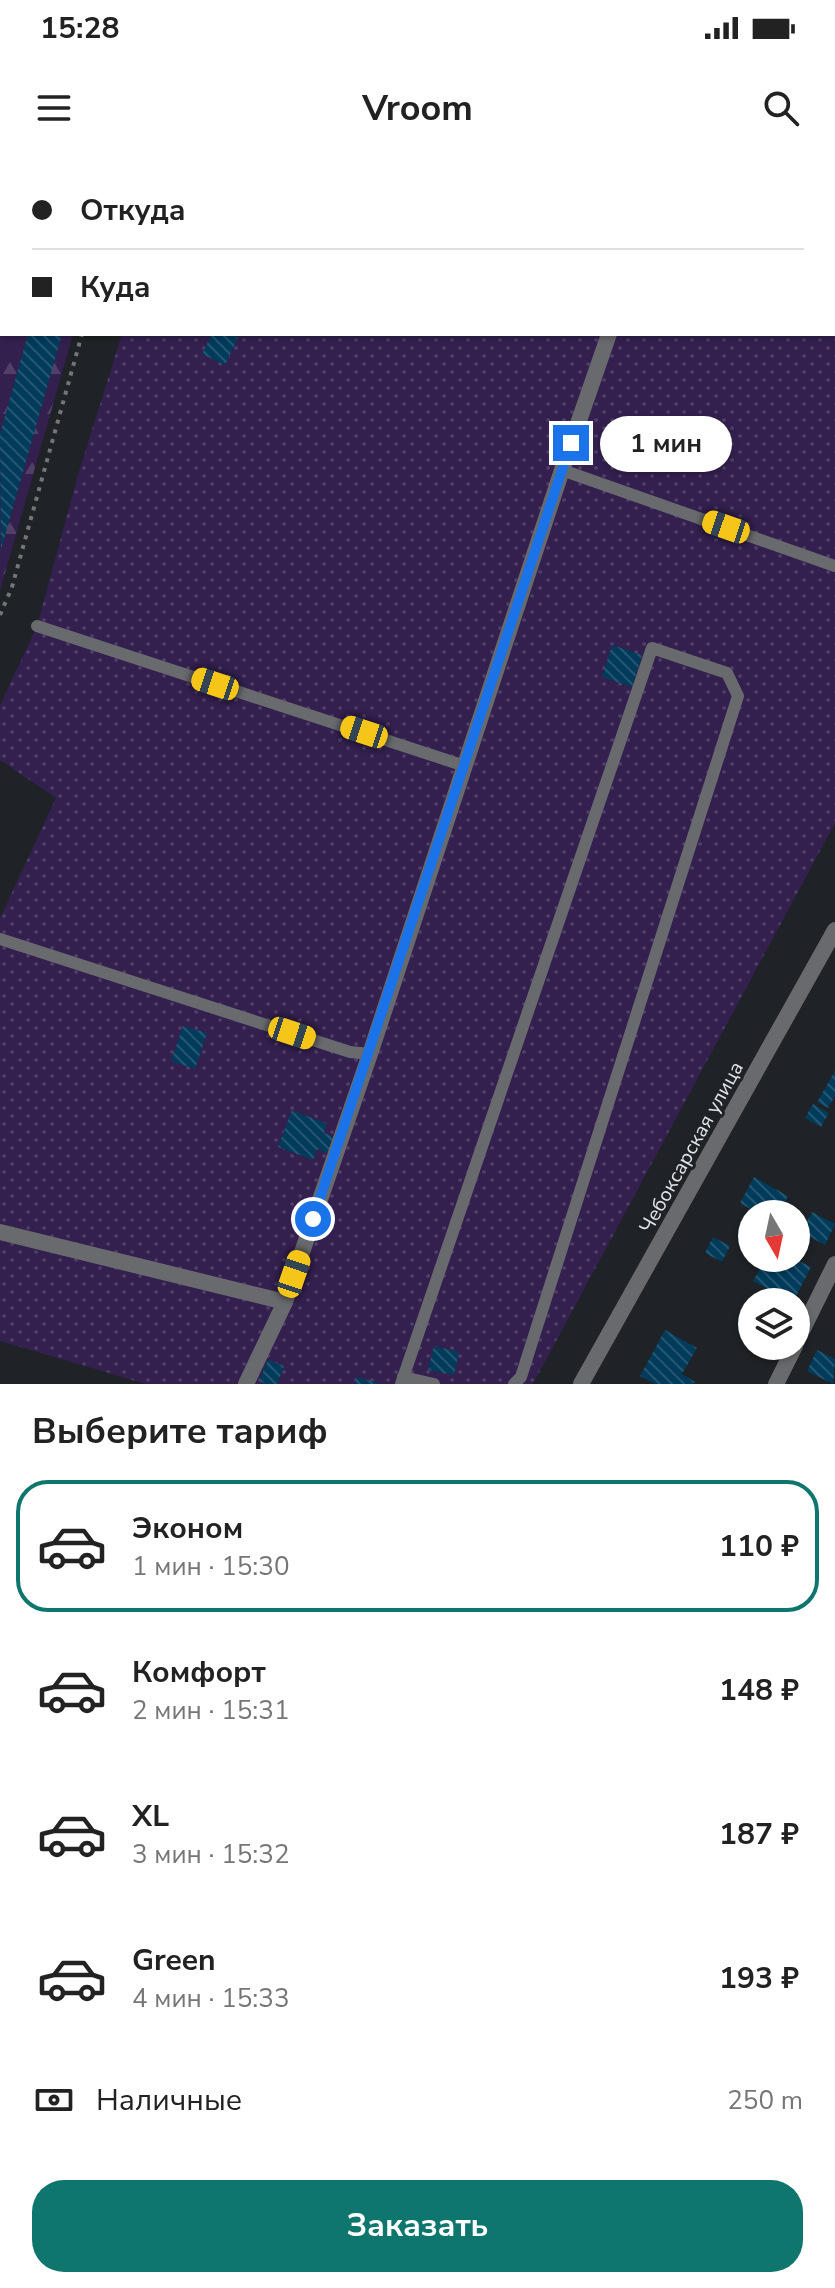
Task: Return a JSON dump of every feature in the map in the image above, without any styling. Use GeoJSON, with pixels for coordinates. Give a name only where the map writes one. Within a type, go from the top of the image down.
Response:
{"type":"FeatureCollection","features":[{"type":"Feature","properties":{"kind":"street"},"geometry":{"type":"LineString","coordinates":[[246,1384],[285,1302],[608,336]]}},
{"type":"Feature","properties":{"kind":"street","name":"Чебоксарская улица"},"geometry":{"type":"LineString","coordinates":[[581,1384],[835,930]]}},
{"type":"Feature","properties":{"kind":"street"},"geometry":{"type":"LineString","coordinates":[[0,1232],[285,1302]]}},
{"type":"Feature","properties":{"kind":"street"},"geometry":{"type":"LineString","coordinates":[[810,1314],[835,1264]]}},
{"type":"Feature","properties":{"kind":"street"},"geometry":{"type":"LineString","coordinates":[[776,1384],[787,1360]]}},
{"type":"Feature","properties":{"kind":"lane"},"geometry":{"type":"LineString","coordinates":[[562,470],[835,566]]}},
{"type":"Feature","properties":{"kind":"lane"},"geometry":{"type":"LineString","coordinates":[[37,626],[465,766]]}},
{"type":"Feature","properties":{"kind":"lane"},"geometry":{"type":"LineString","coordinates":[[434,1384],[402,1381],[652,648],[727,673],[738,696],[521,1377],[514,1384]]}},
{"type":"Feature","properties":{"kind":"lane"},"geometry":{"type":"LineString","coordinates":[[0,939],[350,1052],[370,1054]]}},
{"type":"Feature","properties":{"kind":"path"},"geometry":{"type":"LineString","coordinates":[[0,615],[12,587],[81,336]]}},
{"type":"Feature","properties":{"kind":"green space"},"geometry":{"type":"Polygon","coordinates":[[[0,336],[72,336],[0,591],[0,336]]]}},
{"type":"Feature","properties":{"kind":"green space"},"geometry":{"type":"Polygon","coordinates":[[[121,336],[835,336],[835,823],[533,1384],[146,1384],[0,1341],[0,918],[56,798],[0,760],[0,705],[37,626],[78,475],[121,336]]]}},
{"type":"Feature","properties":{"kind":"building"},"geometry":{"type":"Polygon","coordinates":[[[27,336],[61,336],[1,550],[0,434],[27,336]]]}},
{"type":"Feature","properties":{"kind":"building"},"geometry":{"type":"Polygon","coordinates":[[[211,336],[238,338],[225,365],[202,354],[211,336]]]}},
{"type":"Feature","properties":{"kind":"building"},"geometry":{"type":"Polygon","coordinates":[[[612,645],[642,655],[632,687],[602,677],[612,645]]]}},
{"type":"Feature","properties":{"kind":"building"},"geometry":{"type":"Polygon","coordinates":[[[183,1026],[207,1033],[195,1069],[171,1061],[183,1026]]]}},
{"type":"Feature","properties":{"kind":"building"},"geometry":{"type":"Polygon","coordinates":[[[835,1071],[835,1096],[828,1108],[817,1102],[835,1071]]]}},
{"type":"Feature","properties":{"kind":"building"},"geometry":{"type":"Polygon","coordinates":[[[813,1104],[829,1113],[821,1127],[805,1118],[813,1104]]]}},
{"type":"Feature","properties":{"kind":"building"},"geometry":{"type":"Polygon","coordinates":[[[292,1110],[327,1124],[324,1133],[336,1137],[330,1154],[317,1149],[313,1160],[278,1147],[292,1110]]]}},
{"type":"Feature","properties":{"kind":"building"},"geometry":{"type":"Polygon","coordinates":[[[754,1177],[788,1196],[786,1200],[742,1200],[754,1177]]]}},
{"type":"Feature","properties":{"kind":"building"},"geometry":{"type":"Polygon","coordinates":[[[812,1212],[835,1224],[825,1245],[810,1237],[812,1212]]]}},
{"type":"Feature","properties":{"kind":"building"},"geometry":{"type":"Polygon","coordinates":[[[713,1237],[730,1246],[722,1262],[705,1253],[713,1237]]]}},
{"type":"Feature","properties":{"kind":"building"},"geometry":{"type":"Polygon","coordinates":[[[758,1272],[808,1272],[800,1288],[766,1288],[753,1281],[758,1272]]]}},
{"type":"Feature","properties":{"kind":"building"},"geometry":{"type":"Polygon","coordinates":[[[665,1330],[697,1348],[682,1374],[695,1382],[693,1384],[655,1384],[640,1376],[665,1330]]]}},
{"type":"Feature","properties":{"kind":"building"},"geometry":{"type":"Polygon","coordinates":[[[434,1346],[459,1352],[454,1375],[428,1370],[434,1346]]]}},
{"type":"Feature","properties":{"kind":"building"},"geometry":{"type":"Polygon","coordinates":[[[817,1350],[835,1359],[833,1384],[807,1371],[817,1350]]]}},
{"type":"Feature","properties":{"kind":"building"},"geometry":{"type":"Polygon","coordinates":[[[268,1360],[284,1366],[277,1384],[259,1381],[268,1360]]]}},
{"type":"Feature","properties":{"kind":"building"},"geometry":{"type":"Polygon","coordinates":[[[356,1377],[379,1383],[379,1384],[355,1384],[356,1377]]]}},
{"type":"Feature","properties":{"kind":"route"},"geometry":{"type":"LineString","coordinates":[[313,1219],[571,443]]}}]}
